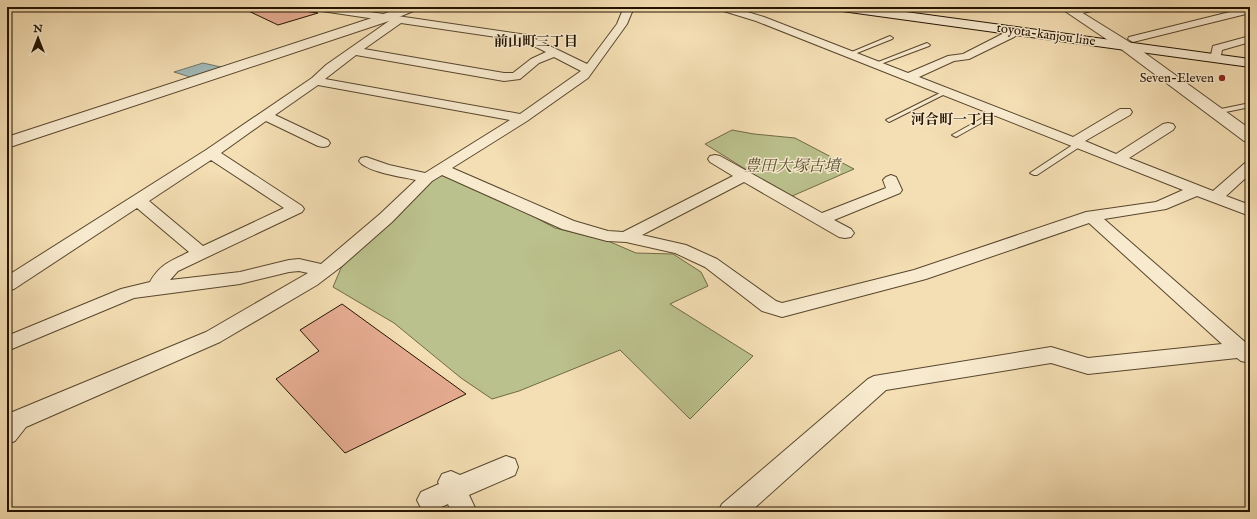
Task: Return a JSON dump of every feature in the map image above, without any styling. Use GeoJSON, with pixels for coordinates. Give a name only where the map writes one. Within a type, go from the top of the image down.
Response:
{"type":"FeatureCollection","features":[{"type":"Feature","properties":{"kind":"street"},"geometry":{"type":"LineString","coordinates":[[315,7],[527,38],[589,70]]}},
{"type":"Feature","properties":{"kind":"street"},"geometry":{"type":"LineString","coordinates":[[7,285],[211,153],[316,81],[392,18],[411,7]]}},
{"type":"Feature","properties":{"kind":"street"},"geometry":{"type":"LineString","coordinates":[[11,424],[213,337],[310,281],[324,271],[386,218],[434,174],[522,118],[584,75],[622,24],[629,7]]}},
{"type":"Feature","properties":{"kind":"street"},"geometry":{"type":"LineString","coordinates":[[721,7],[761,13],[850,54],[1250,211]]}},
{"type":"Feature","properties":{"kind":"street","name":"toyota-kanjou line"},"geometry":{"type":"LineString","coordinates":[[842,7],[1016,31],[1129,42],[1216,59],[1250,63]]}},
{"type":"Feature","properties":{"kind":"street"},"geometry":{"type":"LineString","coordinates":[[1070,10],[1129,42],[1216,112],[1250,136]]}},
{"type":"Feature","properties":{"kind":"street"},"geometry":{"type":"LineString","coordinates":[[1129,42],[1250,10]]}},
{"type":"Feature","properties":{"kind":"street"},"geometry":{"type":"LineString","coordinates":[[7,143],[392,18]]}},
{"type":"Feature","properties":{"kind":"street"},"geometry":{"type":"LineString","coordinates":[[908,77],[952,58],[965,57],[1010,36],[1016,31]]}},
{"type":"Feature","properties":{"kind":"street"},"geometry":{"type":"LineString","coordinates":[[1216,59],[1217,48],[1250,39]]}},
{"type":"Feature","properties":{"kind":"street"},"geometry":{"type":"LineString","coordinates":[[354,51],[504,77],[516,76],[535,61],[555,52]]}},
{"type":"Feature","properties":{"kind":"street"},"geometry":{"type":"LineString","coordinates":[[316,81],[522,118]]}},
{"type":"Feature","properties":{"kind":"street"},"geometry":{"type":"LineString","coordinates":[[1077,143],[1125,112]]}},
{"type":"Feature","properties":{"kind":"street"},"geometry":{"type":"LineString","coordinates":[[265,116],[323,144]]}},
{"type":"Feature","properties":{"kind":"street"},"geometry":{"type":"LineString","coordinates":[[1118,159],[1168,127]]}},
{"type":"Feature","properties":{"kind":"street"},"geometry":{"type":"LineString","coordinates":[[157,288],[164,274],[172,267],[302,213],[211,153]]}},
{"type":"Feature","properties":{"kind":"street"},"geometry":{"type":"LineString","coordinates":[[715,159],[845,233]]}},
{"type":"Feature","properties":{"kind":"street"},"geometry":{"type":"LineString","coordinates":[[366,161],[384,168],[434,174],[568,225],[608,236],[626,237],[680,249],[711,263],[769,306],[782,310],[919,275],[1092,216],[1160,206],[1198,190]]}},
{"type":"Feature","properties":{"kind":"street"},"geometry":{"type":"LineString","coordinates":[[1215,197],[1250,166]]}},
{"type":"Feature","properties":{"kind":"street"},"geometry":{"type":"LineString","coordinates":[[626,237],[744,176]]}},
{"type":"Feature","properties":{"kind":"street"},"geometry":{"type":"LineString","coordinates":[[820,219],[849,210],[894,190],[891,180]]}},
{"type":"Feature","properties":{"kind":"street"},"geometry":{"type":"LineString","coordinates":[[138,200],[202,254]]}},
{"type":"Feature","properties":{"kind":"street"},"geometry":{"type":"LineString","coordinates":[[1092,216],[1100,225],[1247,352]]}},
{"type":"Feature","properties":{"kind":"street"},"geometry":{"type":"LineString","coordinates":[[7,344],[128,293],[240,278],[289,266],[299,265],[324,271]]}},
{"type":"Feature","properties":{"kind":"street"},"geometry":{"type":"LineString","coordinates":[[731,512],[876,385],[882,382],[1051,355],[1088,366],[1247,352]]}},
{"type":"Feature","properties":{"kind":"street"},"geometry":{"type":"LineString","coordinates":[[430,500],[456,495],[506,467]]}},
{"type":"Feature","properties":{"kind":"lane"},"geometry":{"type":"LineString","coordinates":[[1070,10],[1107,7]]}},
{"type":"Feature","properties":{"kind":"lane"},"geometry":{"type":"LineString","coordinates":[[850,54],[890,38]]}},
{"type":"Feature","properties":{"kind":"lane"},"geometry":{"type":"LineString","coordinates":[[876,64],[927,45]]}},
{"type":"Feature","properties":{"kind":"lane"},"geometry":{"type":"LineString","coordinates":[[889,120],[946,92]]}},
{"type":"Feature","properties":{"kind":"lane"},"geometry":{"type":"LineString","coordinates":[[1216,112],[1250,105]]}},
{"type":"Feature","properties":{"kind":"lane"},"geometry":{"type":"LineString","coordinates":[[956,135],[997,112]]}},
{"type":"Feature","properties":{"kind":"lane"},"geometry":{"type":"LineString","coordinates":[[1034,173],[1077,143]]}},
{"type":"Feature","properties":{"kind":"green space","name":"豊田大塚古墳"},"geometry":{"type":"Polygon","coordinates":[[[732,130],[795,138],[854,169],[790,197],[705,144],[732,130]]]}},
{"type":"Feature","properties":{"kind":"green space"},"geometry":{"type":"Polygon","coordinates":[[[445,175],[499,198],[555,228],[608,241],[636,253],[673,254],[701,272],[708,286],[670,304],[753,356],[690,419],[620,350],[519,391],[492,399],[461,378],[394,323],[333,287],[341,268],[427,178],[445,175]]]}},
{"type":"Feature","properties":{"kind":"water"},"geometry":{"type":"Polygon","coordinates":[[[203,63],[221,67],[190,77],[174,72],[203,63]]]}},
{"type":"Feature","properties":{"kind":"building"},"geometry":{"type":"Polygon","coordinates":[[[240,7],[276,7],[318,13],[278,25],[240,7]]]}},
{"type":"Feature","properties":{"kind":"building"},"geometry":{"type":"Polygon","coordinates":[[[342,304],[466,394],[345,453],[276,379],[319,351],[300,330],[342,304]]]}},
{"type":"Feature","properties":{"kind":"place","name":"Seven-Eleven"},"geometry":{"type":"Point","coordinates":[1222,78]}},
{"type":"Feature","properties":{"kind":"district","name":"前山町三丁目"},"geometry":{"type":"Point","coordinates":[536,42]}},
{"type":"Feature","properties":{"kind":"district","name":"河合町一丁目"},"geometry":{"type":"Point","coordinates":[953,120]}}]}
